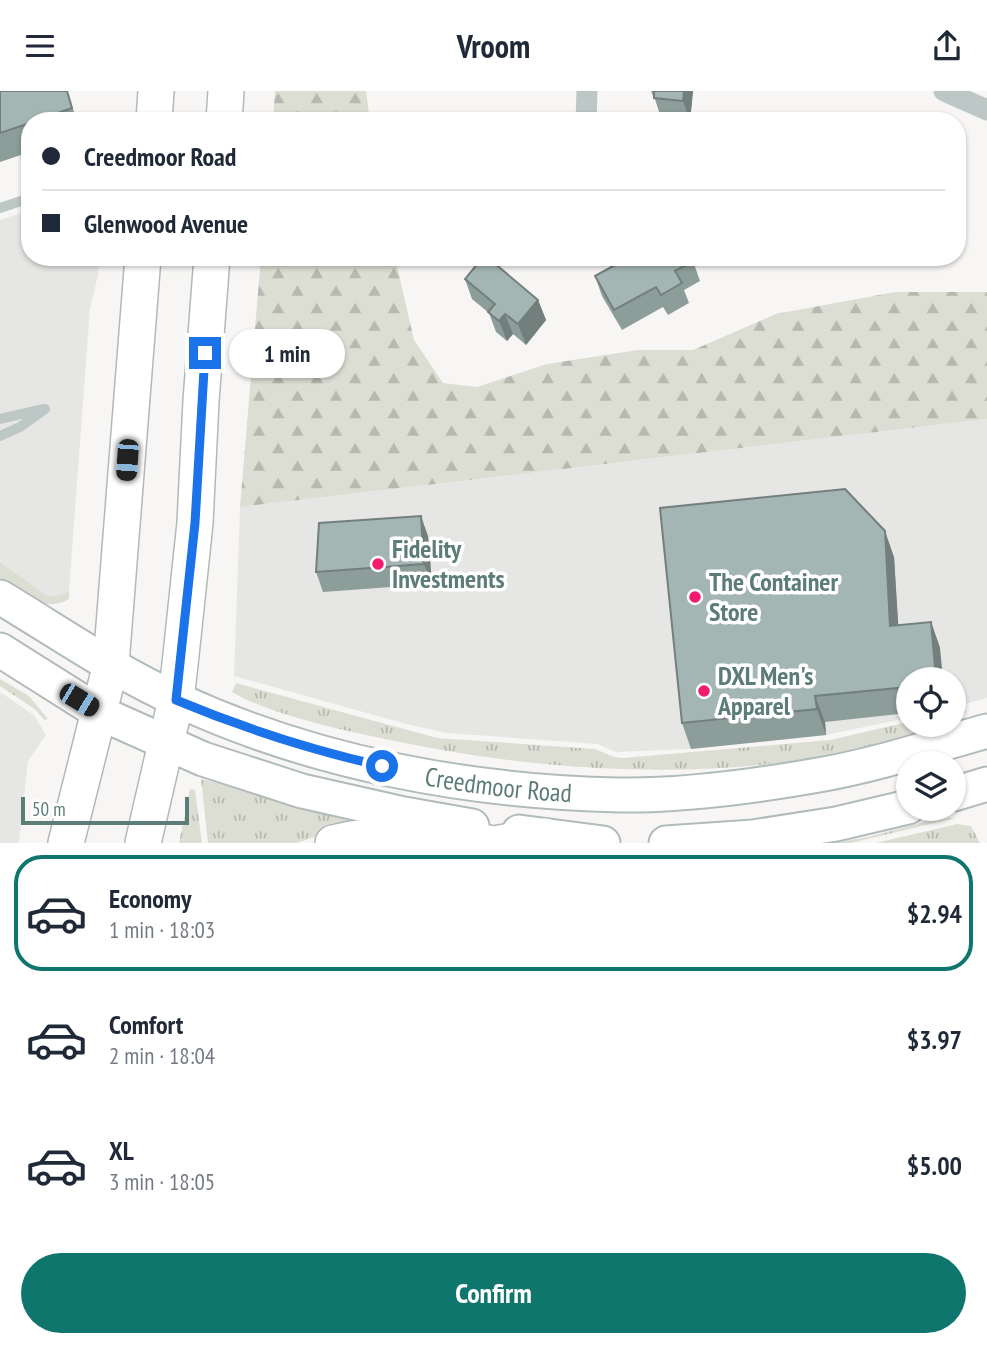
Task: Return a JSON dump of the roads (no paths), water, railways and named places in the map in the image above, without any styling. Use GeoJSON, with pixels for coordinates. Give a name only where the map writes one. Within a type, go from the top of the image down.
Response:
{"type":"FeatureCollection","features":[{"type":"Feature","properties":{"kind":"highway"},"geometry":{"type":"LineString","coordinates":[[155,112],[156,91]]}},
{"type":"Feature","properties":{"kind":"highway"},"geometry":{"type":"LineString","coordinates":[[225,112],[226,91]]}},
{"type":"Feature","properties":{"kind":"highway"},"geometry":{"type":"LineString","coordinates":[[66,843],[111,664],[142,266]]}},
{"type":"Feature","properties":{"kind":"highway"},"geometry":{"type":"LineString","coordinates":[[143,843],[176,700],[195,523],[211,266]]}},
{"type":"Feature","properties":{"kind":"highway"},"geometry":{"type":"LineString","coordinates":[[333,843],[394,834],[489,843]]}},
{"type":"Feature","properties":{"kind":"highway"},"geometry":{"type":"LineString","coordinates":[[499,843],[545,836]]}},
{"type":"Feature","properties":{"kind":"main road","name":"Creedmoor Road"},"geometry":{"type":"LineString","coordinates":[[0,597],[176,700],[257,732],[341,757],[497,787],[619,795],[669,793],[824,774],[880,762],[987,731]]}},
{"type":"Feature","properties":{"kind":"main road","name":"Creedmoor Road"},"geometry":{"type":"LineString","coordinates":[[0,650],[100,713],[214,763],[302,791],[428,818],[603,843]]}},
{"type":"Feature","properties":{"kind":"main road"},"geometry":{"type":"LineString","coordinates":[[966,790],[987,784]]}},
{"type":"Feature","properties":{"kind":"main road"},"geometry":{"type":"LineString","coordinates":[[666,843],[765,835],[836,824],[896,810]]}},
{"type":"Feature","properties":{"kind":"street"},"geometry":{"type":"LineString","coordinates":[[586,112],[587,91]]}},
{"type":"Feature","properties":{"kind":"street"},"geometry":{"type":"LineString","coordinates":[[944,91],[987,110]]}},
{"type":"Feature","properties":{"kind":"lane"},"geometry":{"type":"LineString","coordinates":[[0,208],[21,201]]}},
{"type":"Feature","properties":{"kind":"lane"},"geometry":{"type":"LineString","coordinates":[[0,418],[45,409],[20,427],[0,436]]}},
{"type":"Feature","properties":{"kind":"place","name":"Fidelity Investments"},"geometry":{"type":"Point","coordinates":[378,564]}},
{"type":"Feature","properties":{"kind":"place","name":"The Container Store"},"geometry":{"type":"Point","coordinates":[695,597]}},
{"type":"Feature","properties":{"kind":"place","name":"DXL Men's Apparel"},"geometry":{"type":"Point","coordinates":[704,691]}}]}
